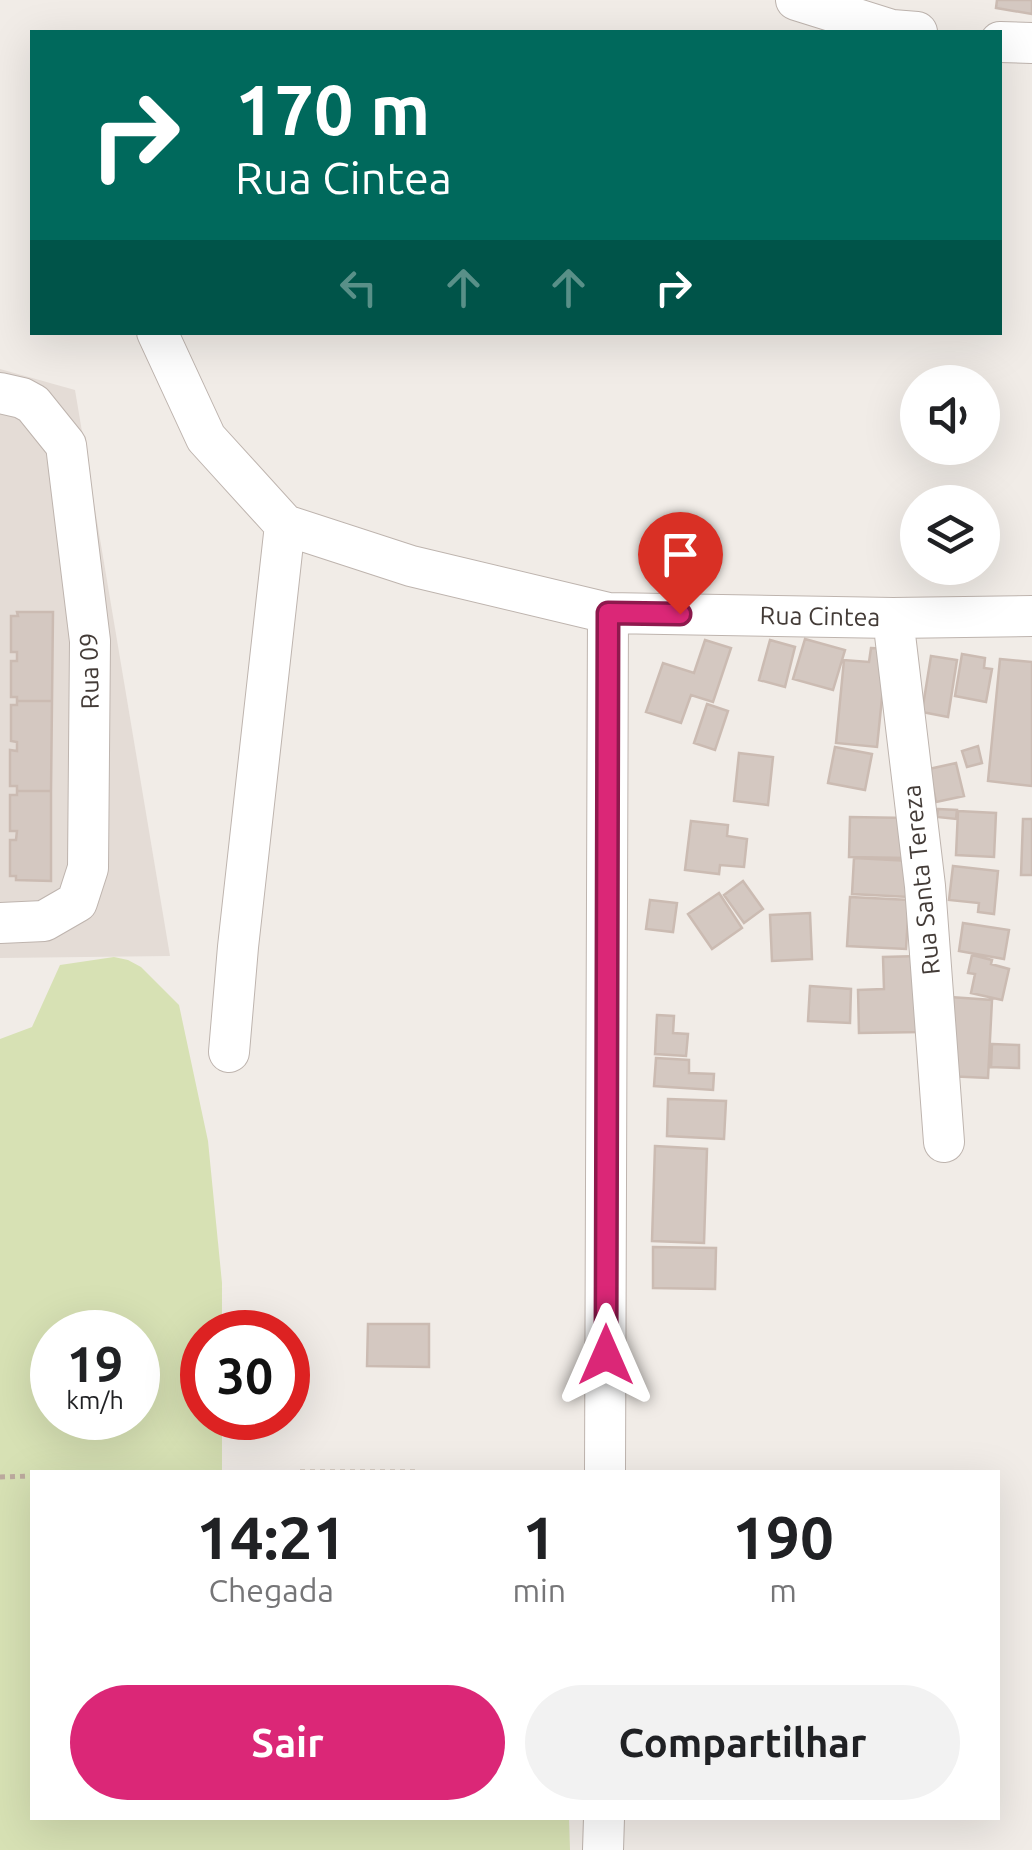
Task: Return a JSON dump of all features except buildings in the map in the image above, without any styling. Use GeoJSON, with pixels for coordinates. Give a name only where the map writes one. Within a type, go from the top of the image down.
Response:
{"type":"FeatureCollection","features":[{"type":"Feature","properties":{"kind":"street"},"geometry":{"type":"LineString","coordinates":[[796,0],[892,30]]}},
{"type":"Feature","properties":{"kind":"street"},"geometry":{"type":"LineString","coordinates":[[1002,42],[1032,44]]}},
{"type":"Feature","properties":{"kind":"street"},"geometry":{"type":"LineString","coordinates":[[158,335],[206,438],[285,525],[228,1052]]}},
{"type":"Feature","properties":{"kind":"street","name":"Rua 09"},"geometry":{"type":"LineString","coordinates":[[0,393],[33,404],[66,445],[90,641],[88,868],[77,902],[44,921],[0,922]]}},
{"type":"Feature","properties":{"kind":"street","name":"Rua Cintea"},"geometry":{"type":"LineString","coordinates":[[285,525],[411,566],[608,613],[1032,616]]}},
{"type":"Feature","properties":{"kind":"street"},"geometry":{"type":"LineString","coordinates":[[605,1470],[608,613]]}},
{"type":"Feature","properties":{"kind":"street","name":"Rua Santa Tereza"},"geometry":{"type":"LineString","coordinates":[[893,618],[925,886],[944,1142]]}},
{"type":"Feature","properties":{"kind":"street"},"geometry":{"type":"LineString","coordinates":[[604,1820],[604,1850]]}},
{"type":"Feature","properties":{"kind":"path"},"geometry":{"type":"LineString","coordinates":[[0,1477],[30,1476]]}},
{"type":"Feature","properties":{"kind":"shaded area"},"geometry":{"type":"Polygon","coordinates":[[[0,369],[75,390],[170,956],[0,958],[0,369]]]}},
{"type":"Feature","properties":{"kind":"green space"},"geometry":{"type":"Polygon","coordinates":[[[114,957],[128,960],[141,967],[179,1005],[208,1141],[222,1283],[222,1310],[180,1310],[180,1440],[222,1440],[222,1470],[30,1470],[30,1820],[569,1820],[570,1850],[0,1850],[0,1039],[32,1027],[60,965],[114,957]]]}},
{"type":"Feature","properties":{"kind":"route"},"geometry":{"type":"LineString","coordinates":[[606,1355],[608,613],[680,614]]}}]}
